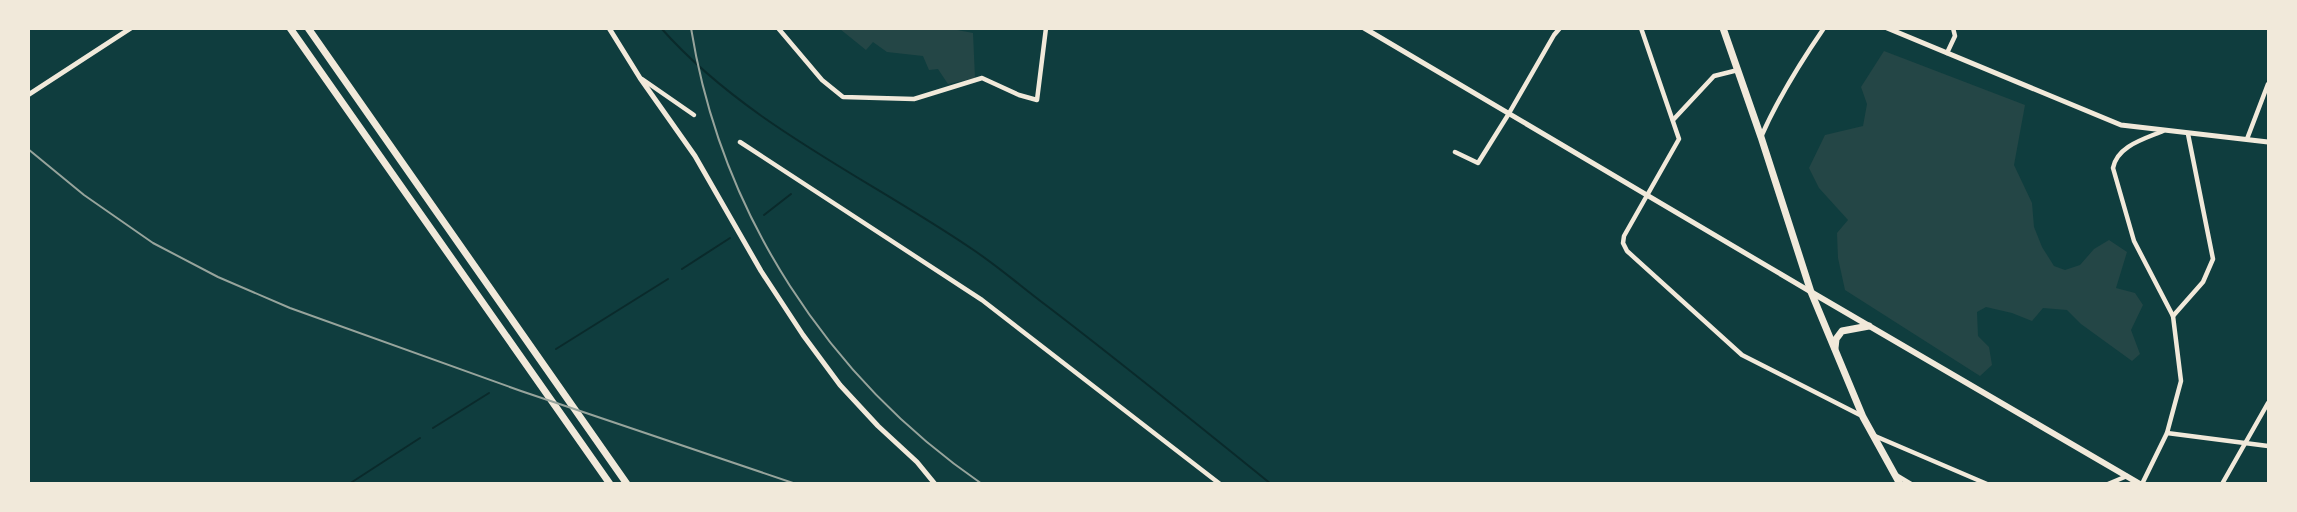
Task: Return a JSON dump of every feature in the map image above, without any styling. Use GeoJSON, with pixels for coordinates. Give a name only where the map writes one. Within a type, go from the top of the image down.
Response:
{"type":"FeatureCollection","features":[{"type":"Feature","properties":{"kind":"main road"},"geometry":{"type":"LineString","coordinates":[[290,28],[610,483]]}},
{"type":"Feature","properties":{"kind":"main road"},"geometry":{"type":"LineString","coordinates":[[308,28],[627,483]]}},
{"type":"Feature","properties":{"kind":"main road"},"geometry":{"type":"LineString","coordinates":[[1723,28],[1811,292],[1863,417],[1900,483]]}},
{"type":"Feature","properties":{"kind":"main road"},"geometry":{"type":"LineString","coordinates":[[1811,292],[2141,483]]}},
{"type":"Feature","properties":{"kind":"main road"},"geometry":{"type":"LineString","coordinates":[[1835,350],[1836,339],[1842,331],[1869,326]]}},
{"type":"Feature","properties":{"kind":"street"},"geometry":{"type":"LineString","coordinates":[[28,94],[131,28]]}},
{"type":"Feature","properties":{"kind":"street"},"geometry":{"type":"LineString","coordinates":[[609,28],[640,78],[695,156],[761,271],[803,336],[840,385],[935,483]]}},
{"type":"Feature","properties":{"kind":"street"},"geometry":{"type":"LineString","coordinates":[[778,28],[822,80],[843,97],[914,99],[982,78],[1019,95],[1037,100],[1046,28]]}},
{"type":"Feature","properties":{"kind":"street"},"geometry":{"type":"LineString","coordinates":[[1364,28],[1811,292]]}},
{"type":"Feature","properties":{"kind":"street"},"geometry":{"type":"LineString","coordinates":[[1455,152],[1478,163],[1560,28]]}},
{"type":"Feature","properties":{"kind":"street"},"geometry":{"type":"LineString","coordinates":[[1641,28],[1679,139],[1624,236],[1623,243],[1628,251],[1742,355],[1863,417]]}},
{"type":"Feature","properties":{"kind":"street"},"geometry":{"type":"LineString","coordinates":[[1761,137],[1777,101],[1824,28]]}},
{"type":"Feature","properties":{"kind":"street"},"geometry":{"type":"LineString","coordinates":[[1887,28],[2121,126],[2268,142]]}},
{"type":"Feature","properties":{"kind":"street"},"geometry":{"type":"LineString","coordinates":[[1947,53],[1955,36],[1953,28]]}},
{"type":"Feature","properties":{"kind":"street"},"geometry":{"type":"LineString","coordinates":[[1673,120],[1714,76],[1738,70]]}},
{"type":"Feature","properties":{"kind":"street"},"geometry":{"type":"LineString","coordinates":[[640,78],[694,115]]}},
{"type":"Feature","properties":{"kind":"street"},"geometry":{"type":"LineString","coordinates":[[2247,138],[2268,84]]}},
{"type":"Feature","properties":{"kind":"street"},"geometry":{"type":"LineString","coordinates":[[2141,483],[2168,433],[2181,381],[2173,316],[2134,241],[2113,168],[2118,154],[2136,142],[2163,131]]}},
{"type":"Feature","properties":{"kind":"street"},"geometry":{"type":"LineString","coordinates":[[2173,316],[2203,282],[2213,259],[2188,134]]}},
{"type":"Feature","properties":{"kind":"street"},"geometry":{"type":"LineString","coordinates":[[740,142],[982,300],[1220,483]]}},
{"type":"Feature","properties":{"kind":"street"},"geometry":{"type":"LineString","coordinates":[[2222,483],[2268,403]]}},
{"type":"Feature","properties":{"kind":"street"},"geometry":{"type":"LineString","coordinates":[[2168,433],[2268,446]]}},
{"type":"Feature","properties":{"kind":"street"},"geometry":{"type":"LineString","coordinates":[[1872,435],[1987,483]]}},
{"type":"Feature","properties":{"kind":"street"},"geometry":{"type":"LineString","coordinates":[[1896,475],[1911,483]]}},
{"type":"Feature","properties":{"kind":"street"},"geometry":{"type":"LineString","coordinates":[[2108,483],[2127,476]]}},
{"type":"Feature","properties":{"kind":"shaded area"},"geometry":{"type":"Polygon","coordinates":[[[947,28],[973,33],[975,78],[948,84],[938,69],[929,70],[923,56],[887,52],[873,42],[866,50],[840,29],[947,28]]]}},
{"type":"Feature","properties":{"kind":"shaded area"},"geometry":{"type":"Polygon","coordinates":[[[1884,51],[2025,105],[2014,165],[2032,203],[2034,227],[2042,247],[2054,266],[2065,270],[2080,265],[2094,249],[2109,240],[2127,252],[2116,288],[2135,293],[2143,305],[2131,330],[2140,354],[2132,361],[2081,324],[2067,310],[2043,308],[2032,321],[2012,313],[1986,307],[1977,312],[1978,336],[1989,347],[1992,365],[1980,376],[1845,290],[1838,258],[1837,233],[1848,220],[1819,188],[1809,168],[1825,135],[1863,126],[1867,104],[1861,87],[1884,51]]]}},
{"type":"Feature","properties":{"kind":"waterway"},"geometry":{"type":"LineString","coordinates":[[661,28],[732,94],[811,149],[984,258],[1132,372],[1271,484]]}},
{"type":"Feature","properties":{"kind":"waterway"},"geometry":{"type":"LineString","coordinates":[[764,215],[791,194]]}},
{"type":"Feature","properties":{"kind":"waterway"},"geometry":{"type":"LineString","coordinates":[[682,269],[730,238]]}},
{"type":"Feature","properties":{"kind":"waterway"},"geometry":{"type":"LineString","coordinates":[[556,349],[668,279]]}},
{"type":"Feature","properties":{"kind":"waterway"},"geometry":{"type":"LineString","coordinates":[[433,428],[489,393]]}},
{"type":"Feature","properties":{"kind":"waterway"},"geometry":{"type":"LineString","coordinates":[[349,484],[420,438]]}},
{"type":"Feature","properties":{"kind":"railway"},"geometry":{"type":"LineString","coordinates":[[691,28],[706,97],[727,163],[756,226],[790,286],[830,342],[876,394],[927,442],[982,484]]}},
{"type":"Feature","properties":{"kind":"railway"},"geometry":{"type":"LineString","coordinates":[[28,149],[84,195],[153,243],[218,277],[290,308],[521,391],[796,484]]}}]}
